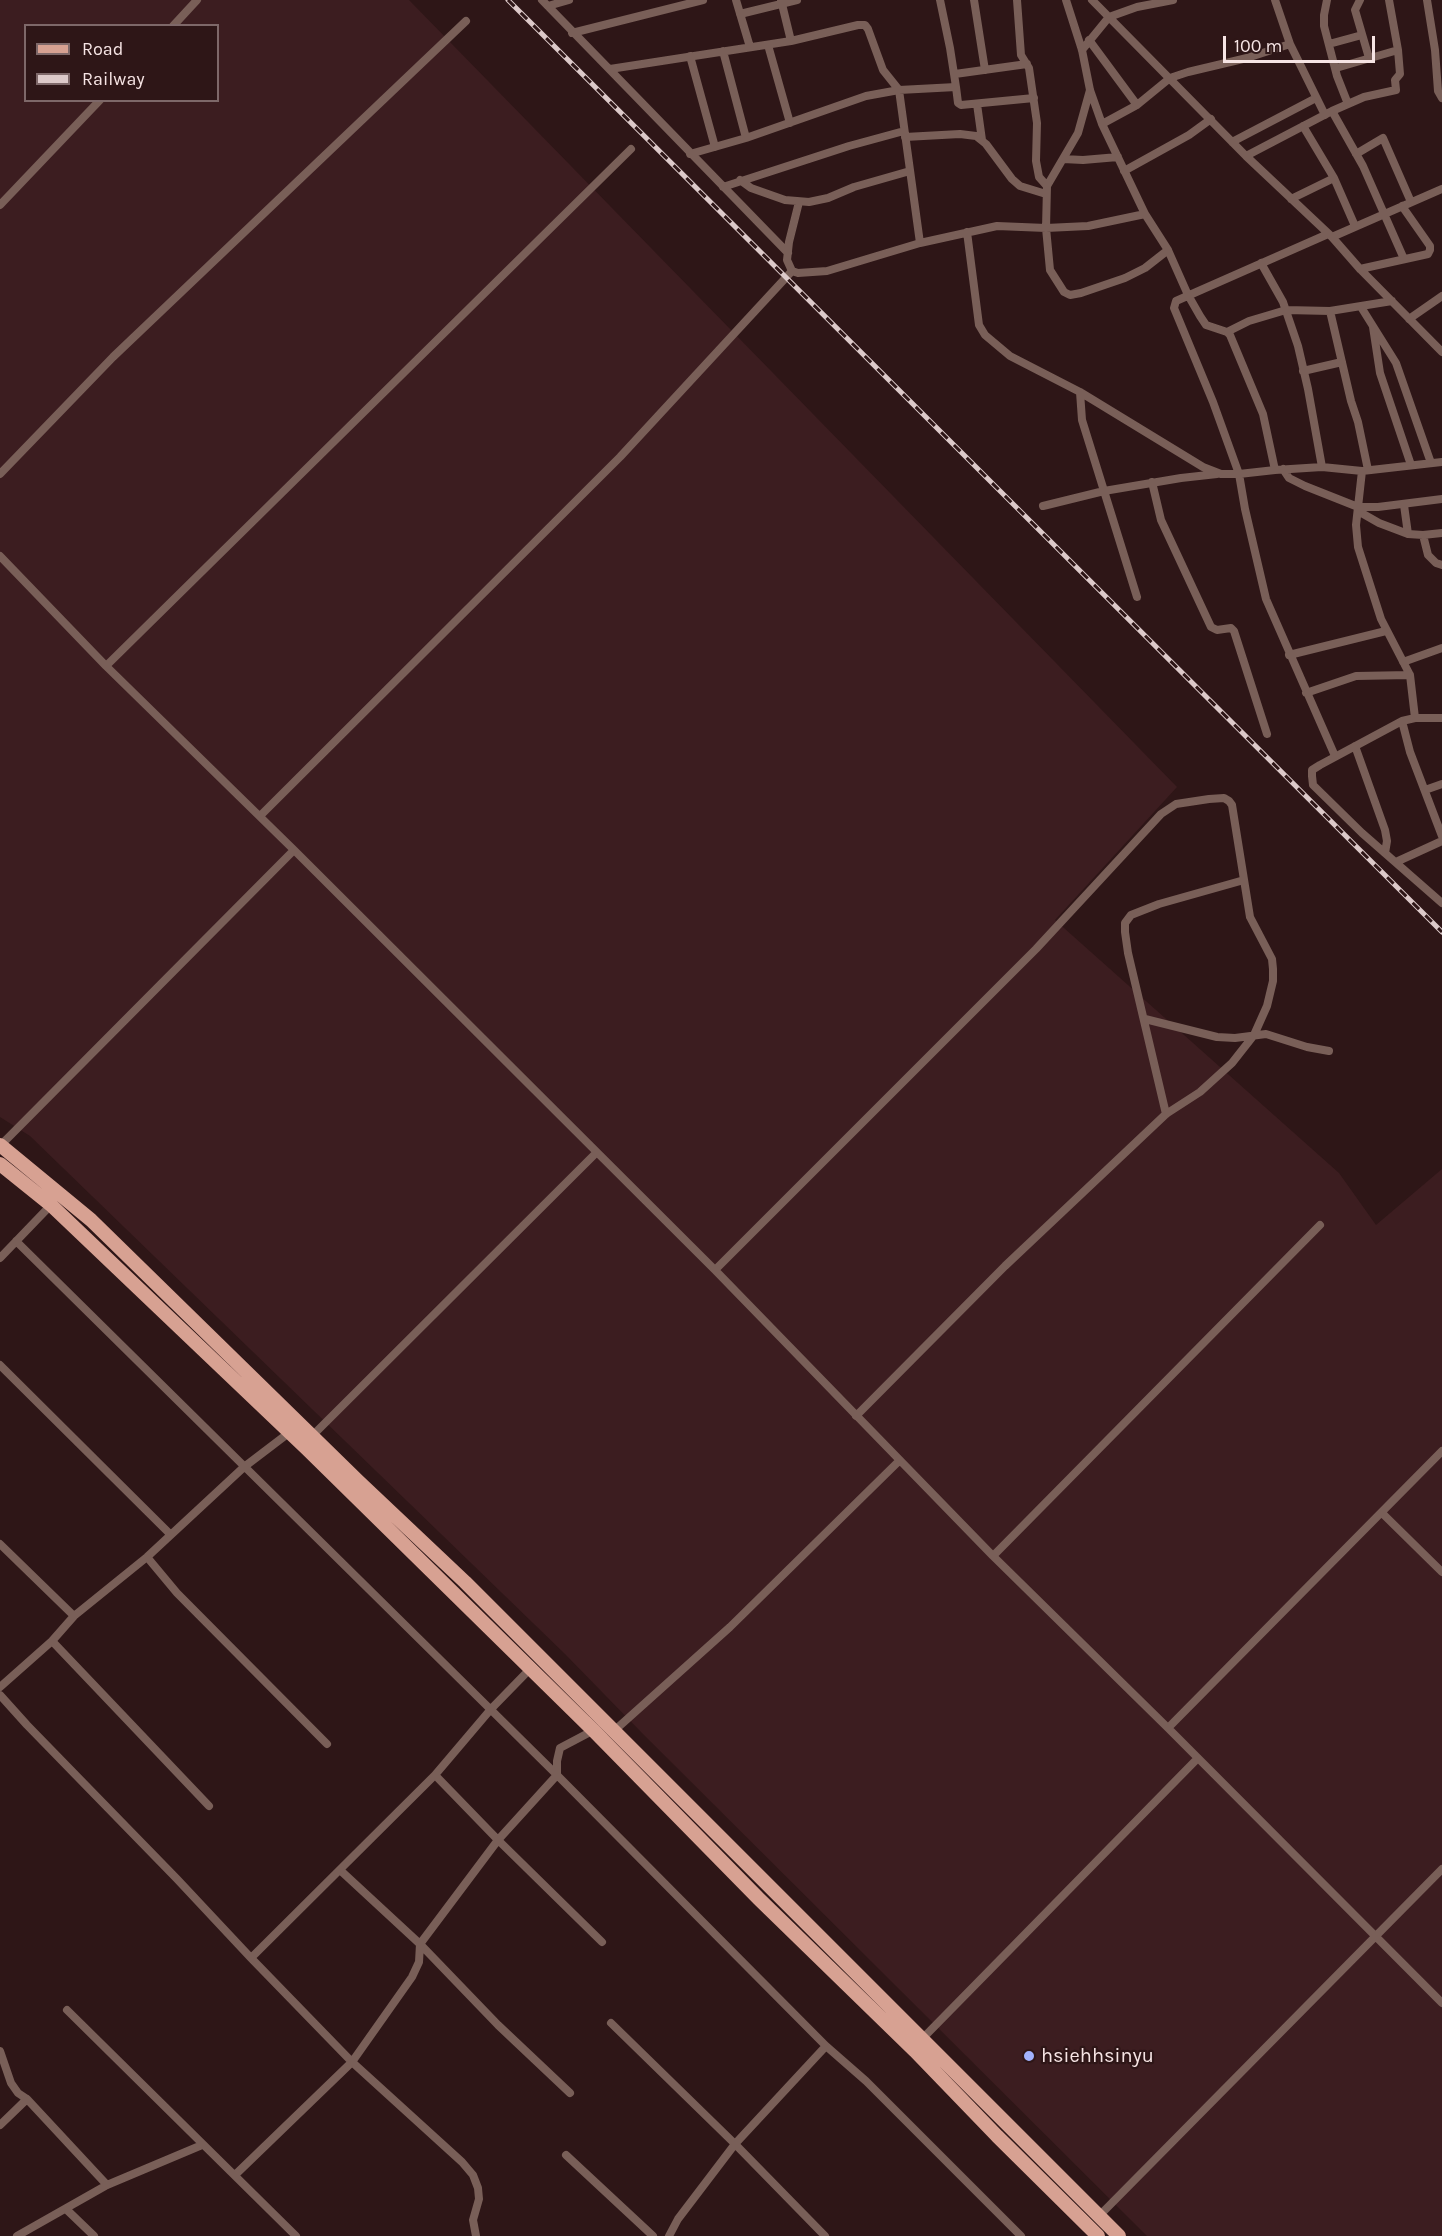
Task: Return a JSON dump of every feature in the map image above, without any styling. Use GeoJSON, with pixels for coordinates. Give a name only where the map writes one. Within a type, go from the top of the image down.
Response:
{"type":"FeatureCollection","features":[{"type":"Feature","properties":{"kind":"main road"},"geometry":{"type":"LineString","coordinates":[[0,1146],[91,1220],[530,1669],[1098,2236]]}},
{"type":"Feature","properties":{"kind":"main road"},"geometry":{"type":"LineString","coordinates":[[0,1164],[51,1205],[290,1432],[308,1440],[610,1725],[1099,2216],[1112,2234]]}},
{"type":"Feature","properties":{"kind":"street"},"geometry":{"type":"LineString","coordinates":[[174,24],[197,0]]}},
{"type":"Feature","properties":{"kind":"street"},"geometry":{"type":"LineString","coordinates":[[545,3],[569,0]]}},
{"type":"Feature","properties":{"kind":"street"},"geometry":{"type":"LineString","coordinates":[[572,33],[703,0]]}},
{"type":"Feature","properties":{"kind":"street"},"geometry":{"type":"LineString","coordinates":[[736,0],[750,47]]}},
{"type":"Feature","properties":{"kind":"street"},"geometry":{"type":"LineString","coordinates":[[740,14],[781,2],[797,0]]}},
{"type":"Feature","properties":{"kind":"street"},"geometry":{"type":"LineString","coordinates":[[939,0],[959,104],[1034,98]]}},
{"type":"Feature","properties":{"kind":"street"},"geometry":{"type":"LineString","coordinates":[[974,0],[985,70]]}},
{"type":"Feature","properties":{"kind":"street"},"geometry":{"type":"LineString","coordinates":[[1017,0],[1021,55],[1029,68],[1037,123],[1036,161],[1039,177],[1046,190],[1046,228],[1050,270],[1064,292],[1070,295],[1125,278],[1145,268],[1168,250]]}},
{"type":"Feature","properties":{"kind":"street"},"geometry":{"type":"LineString","coordinates":[[1066,0],[1082,50],[1090,90],[1102,124],[1145,214],[1168,250],[1188,295],[1206,325],[1227,332],[1249,321],[1286,310],[1330,311],[1392,301]]}},
{"type":"Feature","properties":{"kind":"street"},"geometry":{"type":"LineString","coordinates":[[1092,0],[1246,156],[1330,235],[1360,269],[1442,352]]}},
{"type":"Feature","properties":{"kind":"street"},"geometry":{"type":"LineString","coordinates":[[1082,50],[1109,17],[1137,7],[1173,0]]}},
{"type":"Feature","properties":{"kind":"street"},"geometry":{"type":"LineString","coordinates":[[1275,0],[1290,44],[1316,98],[1356,154],[1404,259]]}},
{"type":"Feature","properties":{"kind":"street"},"geometry":{"type":"LineString","coordinates":[[1328,0],[1324,26],[1348,104]]}},
{"type":"Feature","properties":{"kind":"street"},"geometry":{"type":"LineString","coordinates":[[1360,0],[1355,10],[1369,58]]}},
{"type":"Feature","properties":{"kind":"street"},"geometry":{"type":"LineString","coordinates":[[1246,156],[1348,104],[1364,97],[1396,90],[1395,80],[1400,74],[1389,0]]}},
{"type":"Feature","properties":{"kind":"street"},"geometry":{"type":"LineString","coordinates":[[1427,0],[1439,71],[1438,91],[1442,98]]}},
{"type":"Feature","properties":{"kind":"street"},"geometry":{"type":"LineString","coordinates":[[781,2],[791,41]]}},
{"type":"Feature","properties":{"kind":"street"},"geometry":{"type":"LineString","coordinates":[[545,3],[572,33],[610,69],[642,106],[788,253]]}},
{"type":"Feature","properties":{"kind":"street"},"geometry":{"type":"LineString","coordinates":[[0,474],[113,357],[466,21]]}},
{"type":"Feature","properties":{"kind":"street"},"geometry":{"type":"LineString","coordinates":[[610,69],[768,45],[865,25],[883,70],[899,90],[920,243]]}},
{"type":"Feature","properties":{"kind":"street"},"geometry":{"type":"LineString","coordinates":[[1329,44],[1362,35]]}},
{"type":"Feature","properties":{"kind":"street"},"geometry":{"type":"LineString","coordinates":[[1089,40],[1137,105]]}},
{"type":"Feature","properties":{"kind":"street"},"geometry":{"type":"LineString","coordinates":[[1102,124],[1137,105],[1170,78],[1290,44]]}},
{"type":"Feature","properties":{"kind":"street"},"geometry":{"type":"LineString","coordinates":[[768,45],[790,123]]}},
{"type":"Feature","properties":{"kind":"street"},"geometry":{"type":"LineString","coordinates":[[1336,68],[1398,50]]}},
{"type":"Feature","properties":{"kind":"street"},"geometry":{"type":"LineString","coordinates":[[723,51],[746,138]]}},
{"type":"Feature","properties":{"kind":"street"},"geometry":{"type":"LineString","coordinates":[[690,56],[715,147]]}},
{"type":"Feature","properties":{"kind":"street"},"geometry":{"type":"LineString","coordinates":[[955,74],[1027,64]]}},
{"type":"Feature","properties":{"kind":"street"},"geometry":{"type":"LineString","coordinates":[[690,154],[746,138],[849,101],[899,90],[956,87]]}},
{"type":"Feature","properties":{"kind":"street"},"geometry":{"type":"LineString","coordinates":[[1046,190],[1078,133],[1090,90]]}},
{"type":"Feature","properties":{"kind":"street"},"geometry":{"type":"LineString","coordinates":[[1232,142],[1316,98]]}},
{"type":"Feature","properties":{"kind":"street"},"geometry":{"type":"LineString","coordinates":[[0,205],[98,102]]}},
{"type":"Feature","properties":{"kind":"street"},"geometry":{"type":"LineString","coordinates":[[977,104],[982,140]]}},
{"type":"Feature","properties":{"kind":"street"},"geometry":{"type":"LineString","coordinates":[[1124,171],[1189,135],[1211,119]]}},
{"type":"Feature","properties":{"kind":"street"},"geometry":{"type":"LineString","coordinates":[[1303,126],[1334,178],[1355,226]]}},
{"type":"Feature","properties":{"kind":"street"},"geometry":{"type":"LineString","coordinates":[[723,187],[740,180],[905,134],[960,134],[976,136],[982,140],[1020,186],[1046,190]]}},
{"type":"Feature","properties":{"kind":"street"},"geometry":{"type":"LineString","coordinates":[[1356,154],[1383,138],[1412,202]]}},
{"type":"Feature","properties":{"kind":"street"},"geometry":{"type":"LineString","coordinates":[[106,666],[631,149]]}},
{"type":"Feature","properties":{"kind":"street"},"geometry":{"type":"LineString","coordinates":[[1064,159],[1118,157]]}},
{"type":"Feature","properties":{"kind":"street"},"geometry":{"type":"LineString","coordinates":[[740,180],[765,194],[799,202],[828,198],[854,187],[910,171]]}},
{"type":"Feature","properties":{"kind":"street"},"geometry":{"type":"LineString","coordinates":[[1291,199],[1334,178]]}},
{"type":"Feature","properties":{"kind":"street"},"geometry":{"type":"LineString","coordinates":[[1335,756],[1266,599],[1239,474],[1213,402],[1174,308],[1176,301],[1188,295],[1442,189]]}},
{"type":"Feature","properties":{"kind":"street"},"geometry":{"type":"LineString","coordinates":[[799,202],[788,253],[788,265],[792,271],[798,273],[827,272],[920,243],[997,226],[1046,228],[1088,226],[1145,214]]}},
{"type":"Feature","properties":{"kind":"street"},"geometry":{"type":"LineString","coordinates":[[1360,269],[1428,254],[1430,246],[1402,206]]}},
{"type":"Feature","properties":{"kind":"street"},"geometry":{"type":"LineString","coordinates":[[967,232],[981,331],[1010,356],[1080,392],[1179,453],[1221,474]]}},
{"type":"Feature","properties":{"kind":"street"},"geometry":{"type":"LineString","coordinates":[[1262,263],[1286,310],[1303,371],[1322,468]]}},
{"type":"Feature","properties":{"kind":"street"},"geometry":{"type":"LineString","coordinates":[[260,816],[620,457],[792,271]]}},
{"type":"Feature","properties":{"kind":"street"},"geometry":{"type":"LineString","coordinates":[[1409,319],[1442,296]]}},
{"type":"Feature","properties":{"kind":"street"},"geometry":{"type":"LineString","coordinates":[[1361,307],[1396,363],[1431,463]]}},
{"type":"Feature","properties":{"kind":"street"},"geometry":{"type":"LineString","coordinates":[[1330,311],[1358,422],[1365,471],[1356,525],[1358,547],[1386,631],[1410,675],[1415,718]]}},
{"type":"Feature","properties":{"kind":"street"},"geometry":{"type":"LineString","coordinates":[[1373,326],[1380,373],[1411,465]]}},
{"type":"Feature","properties":{"kind":"street"},"geometry":{"type":"LineString","coordinates":[[1227,332],[1263,414],[1279,469],[1289,478],[1358,509],[1379,524],[1408,534],[1442,533]]}},
{"type":"Feature","properties":{"kind":"street"},"geometry":{"type":"LineString","coordinates":[[1303,371],[1342,362]]}},
{"type":"Feature","properties":{"kind":"street"},"geometry":{"type":"LineString","coordinates":[[1080,392],[1082,420],[1137,597]]}},
{"type":"Feature","properties":{"kind":"street"},"geometry":{"type":"LineString","coordinates":[[1042,506],[1152,482],[1221,474],[1322,468],[1365,471],[1442,462]]}},
{"type":"Feature","properties":{"kind":"street"},"geometry":{"type":"LineString","coordinates":[[1152,482],[1161,520],[1211,627],[1217,630],[1232,628],[1234,631],[1267,734]]}},
{"type":"Feature","properties":{"kind":"street"},"geometry":{"type":"LineString","coordinates":[[1358,509],[1442,499]]}},
{"type":"Feature","properties":{"kind":"street"},"geometry":{"type":"LineString","coordinates":[[1404,505],[1408,534]]}},
{"type":"Feature","properties":{"kind":"street"},"geometry":{"type":"LineString","coordinates":[[1423,535],[1428,555],[1436,563],[1442,565]]}},
{"type":"Feature","properties":{"kind":"street"},"geometry":{"type":"LineString","coordinates":[[0,556],[106,666],[260,816],[715,1270],[993,1556],[1442,2003]]}},
{"type":"Feature","properties":{"kind":"street"},"geometry":{"type":"LineString","coordinates":[[1289,655],[1386,631]]}},
{"type":"Feature","properties":{"kind":"street"},"geometry":{"type":"LineString","coordinates":[[1403,662],[1442,648]]}},
{"type":"Feature","properties":{"kind":"street"},"geometry":{"type":"LineString","coordinates":[[1306,693],[1356,676],[1410,675]]}},
{"type":"Feature","properties":{"kind":"street"},"geometry":{"type":"LineString","coordinates":[[1442,718],[1415,718],[1402,721],[1312,770],[1313,785],[1442,903]]}},
{"type":"Feature","properties":{"kind":"street"},"geometry":{"type":"LineString","coordinates":[[1402,721],[1410,752],[1442,836]]}},
{"type":"Feature","properties":{"kind":"street"},"geometry":{"type":"LineString","coordinates":[[1355,746],[1385,830],[1387,841],[1385,853]]}},
{"type":"Feature","properties":{"kind":"street"},"geometry":{"type":"LineString","coordinates":[[1425,790],[1442,784]]}},
{"type":"Feature","properties":{"kind":"street"},"geometry":{"type":"LineString","coordinates":[[715,1270],[1036,949],[1169,807],[1209,799],[1224,798],[1229,801],[1232,805],[1250,917],[1272,959],[1273,981],[1267,1006],[1254,1035],[1232,1063],[1200,1092],[1166,1114],[1005,1266],[856,1416]]}},
{"type":"Feature","properties":{"kind":"street"},"geometry":{"type":"LineString","coordinates":[[1396,862],[1442,841]]}},
{"type":"Feature","properties":{"kind":"street"},"geometry":{"type":"LineString","coordinates":[[0,1146],[294,850]]}},
{"type":"Feature","properties":{"kind":"street"},"geometry":{"type":"LineString","coordinates":[[1166,1114],[1125,932],[1125,923],[1131,915],[1160,904],[1244,880]]}},
{"type":"Feature","properties":{"kind":"street"},"geometry":{"type":"LineString","coordinates":[[1145,1019],[1217,1037],[1235,1038],[1266,1034],[1306,1047],[1329,1051]]}},
{"type":"Feature","properties":{"kind":"street"},"geometry":{"type":"LineString","coordinates":[[308,1440],[596,1153]]}},
{"type":"Feature","properties":{"kind":"street"},"geometry":{"type":"LineString","coordinates":[[0,1258],[51,1205]]}},
{"type":"Feature","properties":{"kind":"street"},"geometry":{"type":"LineString","coordinates":[[993,1556],[1320,1225]]}},
{"type":"Feature","properties":{"kind":"street"},"geometry":{"type":"LineString","coordinates":[[16,1241],[491,1709],[826,2046],[866,2081],[1021,2236]]}},
{"type":"Feature","properties":{"kind":"street"},"geometry":{"type":"LineString","coordinates":[[0,1365],[170,1534]]}},
{"type":"Feature","properties":{"kind":"street"},"geometry":{"type":"LineString","coordinates":[[0,1687],[52,1641],[75,1616],[147,1557],[244,1467],[290,1432]]}},
{"type":"Feature","properties":{"kind":"street"},"geometry":{"type":"LineString","coordinates":[[1168,1728],[1442,1451]]}},
{"type":"Feature","properties":{"kind":"street"},"geometry":{"type":"LineString","coordinates":[[235,2175],[352,2062],[412,1977],[419,1962],[420,1944],[498,1840],[557,1775],[560,1748],[610,1725],[730,1627],[899,1461]]}},
{"type":"Feature","properties":{"kind":"street"},"geometry":{"type":"LineString","coordinates":[[1382,1512],[1442,1572]]}},
{"type":"Feature","properties":{"kind":"street"},"geometry":{"type":"LineString","coordinates":[[0,1544],[75,1616]]}},
{"type":"Feature","properties":{"kind":"street"},"geometry":{"type":"LineString","coordinates":[[147,1557],[177,1593],[327,1744]]}},
{"type":"Feature","properties":{"kind":"street"},"geometry":{"type":"LineString","coordinates":[[52,1641],[209,1806]]}},
{"type":"Feature","properties":{"kind":"street"},"geometry":{"type":"LineString","coordinates":[[250,1958],[435,1775],[491,1709],[530,1669]]}},
{"type":"Feature","properties":{"kind":"street"},"geometry":{"type":"LineString","coordinates":[[0,1695],[105,1808],[177,1879],[250,1958],[352,2062],[462,2162],[473,2175],[478,2188],[479,2199],[473,2220],[476,2236]]}},
{"type":"Feature","properties":{"kind":"street"},"geometry":{"type":"LineString","coordinates":[[923,2038],[1198,1758]]}},
{"type":"Feature","properties":{"kind":"street"},"geometry":{"type":"LineString","coordinates":[[435,1775],[602,1942]]}},
{"type":"Feature","properties":{"kind":"street"},"geometry":{"type":"LineString","coordinates":[[1099,2216],[1442,1869]]}},
{"type":"Feature","properties":{"kind":"street"},"geometry":{"type":"LineString","coordinates":[[340,1870],[420,1944],[498,2025],[570,2093]]}},
{"type":"Feature","properties":{"kind":"street"},"geometry":{"type":"LineString","coordinates":[[67,2010],[296,2236]]}},
{"type":"Feature","properties":{"kind":"street"},"geometry":{"type":"LineString","coordinates":[[611,2023],[825,2236]]}},
{"type":"Feature","properties":{"kind":"street"},"geometry":{"type":"LineString","coordinates":[[669,2236],[678,2219],[735,2144],[826,2046]]}},
{"type":"Feature","properties":{"kind":"street"},"geometry":{"type":"LineString","coordinates":[[0,2051],[11,2083],[18,2093],[27,2099],[108,2185]]}},
{"type":"Feature","properties":{"kind":"street"},"geometry":{"type":"LineString","coordinates":[[0,2125],[27,2099]]}},
{"type":"Feature","properties":{"kind":"street"},"geometry":{"type":"LineString","coordinates":[[17,2236],[108,2185],[202,2145]]}},
{"type":"Feature","properties":{"kind":"street"},"geometry":{"type":"LineString","coordinates":[[566,2155],[653,2236]]}},
{"type":"Feature","properties":{"kind":"street"},"geometry":{"type":"LineString","coordinates":[[66,2209],[94,2236]]}},
{"type":"Feature","properties":{"kind":"shaded area"},"geometry":{"type":"Polygon","coordinates":[[[0,0],[409,0],[1177,787],[1055,920],[1339,1173],[1376,1225],[1442,1169],[1442,2236],[1147,2236],[565,1654],[30,1136],[0,1117],[0,0]]]}},
{"type":"Feature","properties":{"kind":"railway"},"geometry":{"type":"LineString","coordinates":[[508,0],[1442,932]]}},
{"type":"Feature","properties":{"kind":"place","name":"hsiehhsinyu"},"geometry":{"type":"Point","coordinates":[1029,2056]}}]}
